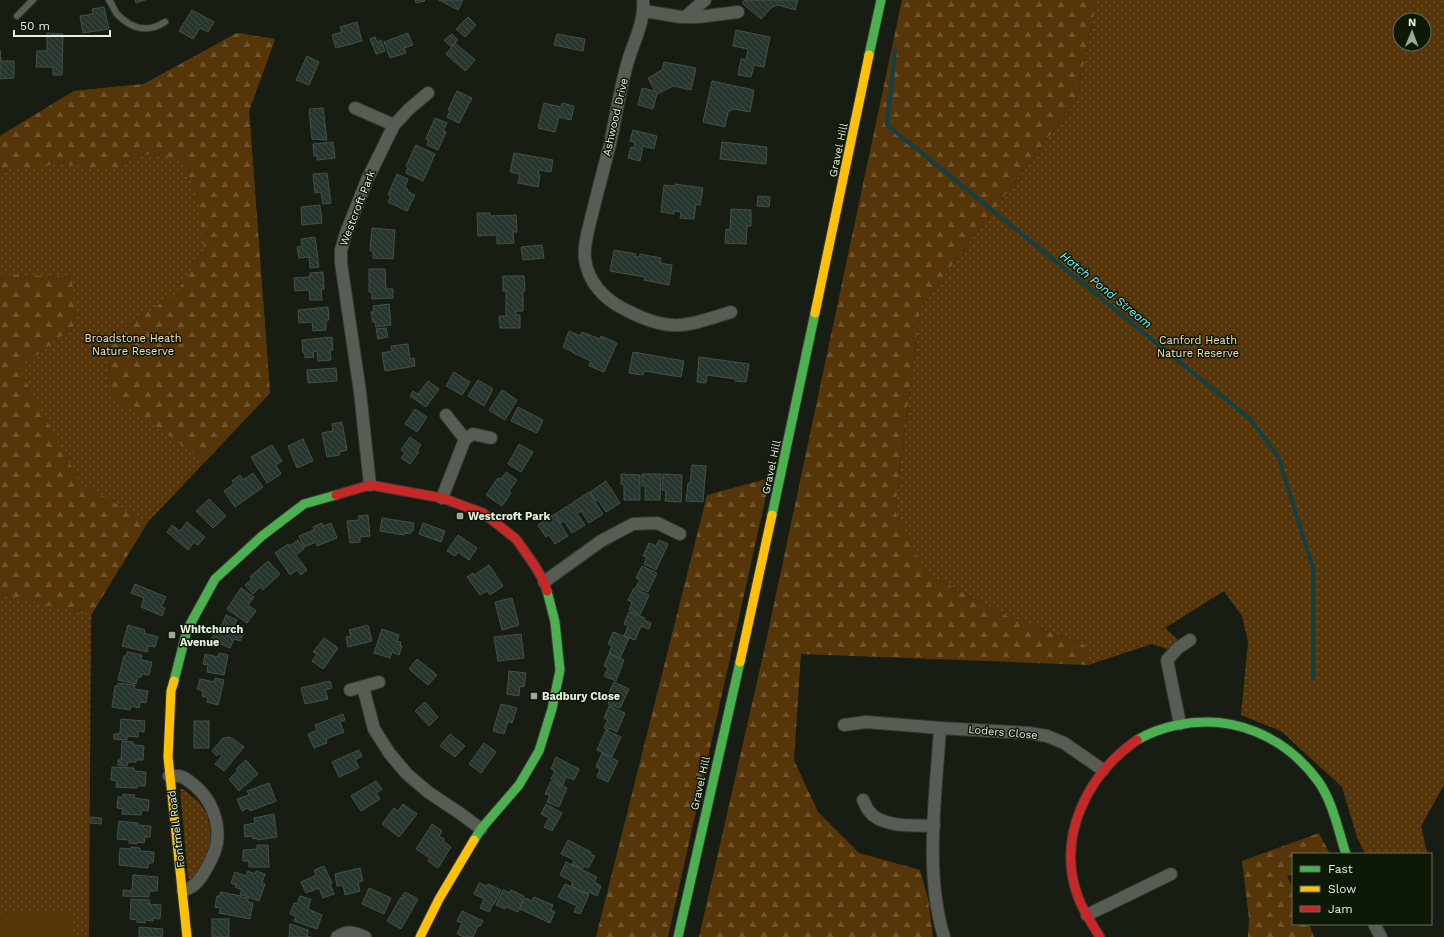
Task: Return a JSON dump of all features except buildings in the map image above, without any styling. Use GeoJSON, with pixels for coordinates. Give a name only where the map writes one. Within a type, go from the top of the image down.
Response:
{"type":"FeatureCollection","features":[{"type":"Feature","properties":{"kind":"street"},"geometry":{"type":"LineString","coordinates":[[685,17],[705,0]]}},
{"type":"Feature","properties":{"kind":"street","name":"Gravel Hill"},"geometry":{"type":"LineString","coordinates":[[678,937],[763,559],[881,0]]}},
{"type":"Feature","properties":{"kind":"street","name":"Ashwood Drive"},"geometry":{"type":"LineString","coordinates":[[731,312],[684,325],[667,326],[644,320],[619,307],[600,293],[590,277],[584,258],[590,224],[628,63],[644,6],[685,17],[738,12]]}},
{"type":"Feature","properties":{"kind":"street","name":"Westcroft Park"},"geometry":{"type":"LineString","coordinates":[[370,485],[360,392],[341,263],[341,250],[367,180],[394,125],[428,93]]}},
{"type":"Feature","properties":{"kind":"street"},"geometry":{"type":"LineString","coordinates":[[356,108],[394,125]]}},
{"type":"Feature","properties":{"kind":"street"},"geometry":{"type":"LineString","coordinates":[[446,416],[465,439]]}},
{"type":"Feature","properties":{"kind":"street"},"geometry":{"type":"LineString","coordinates":[[442,498],[465,439],[473,434],[492,438]]}},
{"type":"Feature","properties":{"kind":"street"},"geometry":{"type":"LineString","coordinates":[[169,776],[168,757],[171,691],[187,630],[215,579],[262,536],[304,504],[370,485],[442,498],[483,513],[516,539],[544,582],[555,622],[560,670],[552,709],[539,751],[519,785],[481,829],[439,899],[420,937]]}},
{"type":"Feature","properties":{"kind":"street"},"geometry":{"type":"LineString","coordinates":[[544,582],[601,541],[633,524],[657,523],[680,534]]}},
{"type":"Feature","properties":{"kind":"street"},"geometry":{"type":"LineString","coordinates":[[1180,724],[1167,660],[1178,648],[1190,640]]}},
{"type":"Feature","properties":{"kind":"street"},"geometry":{"type":"LineString","coordinates":[[350,690],[379,682]]}},
{"type":"Feature","properties":{"kind":"street"},"geometry":{"type":"LineString","coordinates":[[363,687],[374,729],[390,754],[407,774],[428,792],[481,829]]}},
{"type":"Feature","properties":{"kind":"street"},"geometry":{"type":"LineString","coordinates":[[1100,937],[1076,893],[1072,866],[1072,844],[1076,820],[1085,798],[1103,770],[1122,752],[1142,737],[1165,728],[1180,724],[1210,721],[1254,729],[1273,739],[1304,765],[1318,781],[1330,805],[1346,853]]}},
{"type":"Feature","properties":{"kind":"street","name":"Loders Close"},"geometry":{"type":"LineString","coordinates":[[844,726],[866,722],[1029,733],[1047,736],[1064,743],[1103,770]]}},
{"type":"Feature","properties":{"kind":"street"},"geometry":{"type":"LineString","coordinates":[[940,728],[932,875],[940,924],[944,937]]}},
{"type":"Feature","properties":{"kind":"street","name":"Fontmell Road"},"geometry":{"type":"LineString","coordinates":[[183,891],[193,886],[204,872],[214,853],[217,843],[217,828],[213,812],[204,795],[188,780],[179,776],[169,776],[187,937]]}},
{"type":"Feature","properties":{"kind":"street"},"geometry":{"type":"LineString","coordinates":[[863,800],[868,811],[874,817],[893,824],[934,826]]}},
{"type":"Feature","properties":{"kind":"street"},"geometry":{"type":"LineString","coordinates":[[1087,915],[1171,874]]}},
{"type":"Feature","properties":{"kind":"street"},"geometry":{"type":"LineString","coordinates":[[1374,925],[1380,937]]}},
{"type":"Feature","properties":{"kind":"street"},"geometry":{"type":"LineString","coordinates":[[337,937],[349,932],[365,937]]}},
{"type":"Feature","properties":{"kind":"lane"},"geometry":{"type":"LineString","coordinates":[[17,16],[33,0]]}},
{"type":"Feature","properties":{"kind":"lane"},"geometry":{"type":"LineString","coordinates":[[109,0],[117,13],[128,24],[144,29],[157,27],[165,22]]}},
{"type":"Feature","properties":{"kind":"green space"},"geometry":{"type":"Polygon","coordinates":[[[902,0],[1097,0],[1076,101],[920,308],[897,492],[896,513],[926,573],[1007,616],[1085,645],[1088,665],[801,654],[794,760],[818,812],[859,853],[920,870],[928,898],[933,937],[699,937],[764,651],[902,0]]]}},
{"type":"Feature","properties":{"kind":"green space","name":"Canford Heath Nature Reserve"},"geometry":{"type":"Polygon","coordinates":[[[1097,0],[1444,0],[1444,785],[1421,826],[1427,853],[1365,853],[1357,837],[1342,787],[1281,731],[1241,715],[1248,642],[1242,616],[1224,591],[1165,628],[1179,641],[1170,650],[1152,644],[1088,665],[1085,645],[1007,616],[926,573],[896,513],[897,492],[920,308],[1076,101],[1097,0]]]}},
{"type":"Feature","properties":{"kind":"green space","name":"Broadstone Heath Nature Reserve"},"geometry":{"type":"Polygon","coordinates":[[[237,33],[275,39],[249,111],[270,393],[148,522],[91,615],[89,937],[0,937],[0,136],[74,91],[144,84],[237,33]]]}},
{"type":"Feature","properties":{"kind":"green space"},"geometry":{"type":"Polygon","coordinates":[[[237,33],[275,39],[249,111],[270,393],[205,462],[146,419],[110,396],[108,349],[128,323],[175,295],[204,250],[196,191],[181,160],[143,153],[116,169],[56,164],[0,171],[0,136],[74,91],[144,84],[237,33]]]}},
{"type":"Feature","properties":{"kind":"green space"},"geometry":{"type":"Polygon","coordinates":[[[0,274],[72,277],[76,324],[19,369],[81,484],[148,522],[91,615],[0,595],[0,274]]]}},
{"type":"Feature","properties":{"kind":"green space"},"geometry":{"type":"Polygon","coordinates":[[[770,478],[668,937],[596,937],[707,495],[770,478]]]}},
{"type":"Feature","properties":{"kind":"green space"},"geometry":{"type":"Polygon","coordinates":[[[180,789],[183,789],[199,802],[207,814],[210,829],[211,843],[196,878],[191,880],[188,878],[180,789]]]}},
{"type":"Feature","properties":{"kind":"green space"},"geometry":{"type":"Polygon","coordinates":[[[1319,833],[1329,853],[1292,853],[1292,874],[1287,876],[1292,886],[1292,925],[1309,925],[1314,937],[1248,937],[1249,919],[1242,861],[1319,833]]]}},
{"type":"Feature","properties":{"kind":"green space"},"geometry":{"type":"Polygon","coordinates":[[[72,913],[73,937],[0,937],[0,914],[72,913]]]}},
{"type":"Feature","properties":{"kind":"waterway","name":"Hatch Pond Stream"},"geometry":{"type":"LineString","coordinates":[[895,51],[887,125],[1249,418],[1278,456],[1313,568],[1313,679]]}},
{"type":"Feature","properties":{"kind":"traffic: fast"},"geometry":{"type":"LineString","coordinates":[[869,55],[881,0]]}},
{"type":"Feature","properties":{"kind":"traffic: fast"},"geometry":{"type":"LineString","coordinates":[[772,515],[815,313]]}},
{"type":"Feature","properties":{"kind":"traffic: fast"},"geometry":{"type":"LineString","coordinates":[[174,681],[187,630],[215,579],[262,536],[304,504],[336,495]]}},
{"type":"Feature","properties":{"kind":"traffic: fast"},"geometry":{"type":"LineString","coordinates":[[474,840],[481,829],[519,785],[539,751],[552,709],[560,670],[555,622],[547,591]]}},
{"type":"Feature","properties":{"kind":"traffic: fast"},"geometry":{"type":"LineString","coordinates":[[678,937],[740,662]]}},
{"type":"Feature","properties":{"kind":"traffic: fast"},"geometry":{"type":"LineString","coordinates":[[1137,740],[1151,733],[1167,728],[1197,722],[1237,726],[1273,740],[1289,751],[1318,781],[1328,798],[1335,816],[1346,853]]}},
{"type":"Feature","properties":{"kind":"traffic: slow"},"geometry":{"type":"LineString","coordinates":[[815,313],[869,55]]}},
{"type":"Feature","properties":{"kind":"traffic: slow"},"geometry":{"type":"LineString","coordinates":[[740,662],[772,515]]}},
{"type":"Feature","properties":{"kind":"traffic: slow"},"geometry":{"type":"LineString","coordinates":[[174,681],[171,691],[168,757],[187,937]]}},
{"type":"Feature","properties":{"kind":"traffic: slow"},"geometry":{"type":"LineString","coordinates":[[420,937],[439,899],[474,840]]}},
{"type":"Feature","properties":{"kind":"traffic: jam"},"geometry":{"type":"LineString","coordinates":[[336,495],[370,485],[442,498],[483,513],[516,539],[535,566],[547,591]]}},
{"type":"Feature","properties":{"kind":"traffic: jam"},"geometry":{"type":"LineString","coordinates":[[1100,937],[1080,902],[1072,874],[1071,852],[1074,830],[1080,809],[1091,789],[1119,754],[1137,740]]}},
{"type":"Feature","properties":{"kind":"place","name":"Westcroft Park"},"geometry":{"type":"Point","coordinates":[460,516]}},
{"type":"Feature","properties":{"kind":"place","name":"Whitchurch Avenue"},"geometry":{"type":"Point","coordinates":[172,635]}},
{"type":"Feature","properties":{"kind":"place","name":"Badbury Close"},"geometry":{"type":"Point","coordinates":[534,696]}}]}
